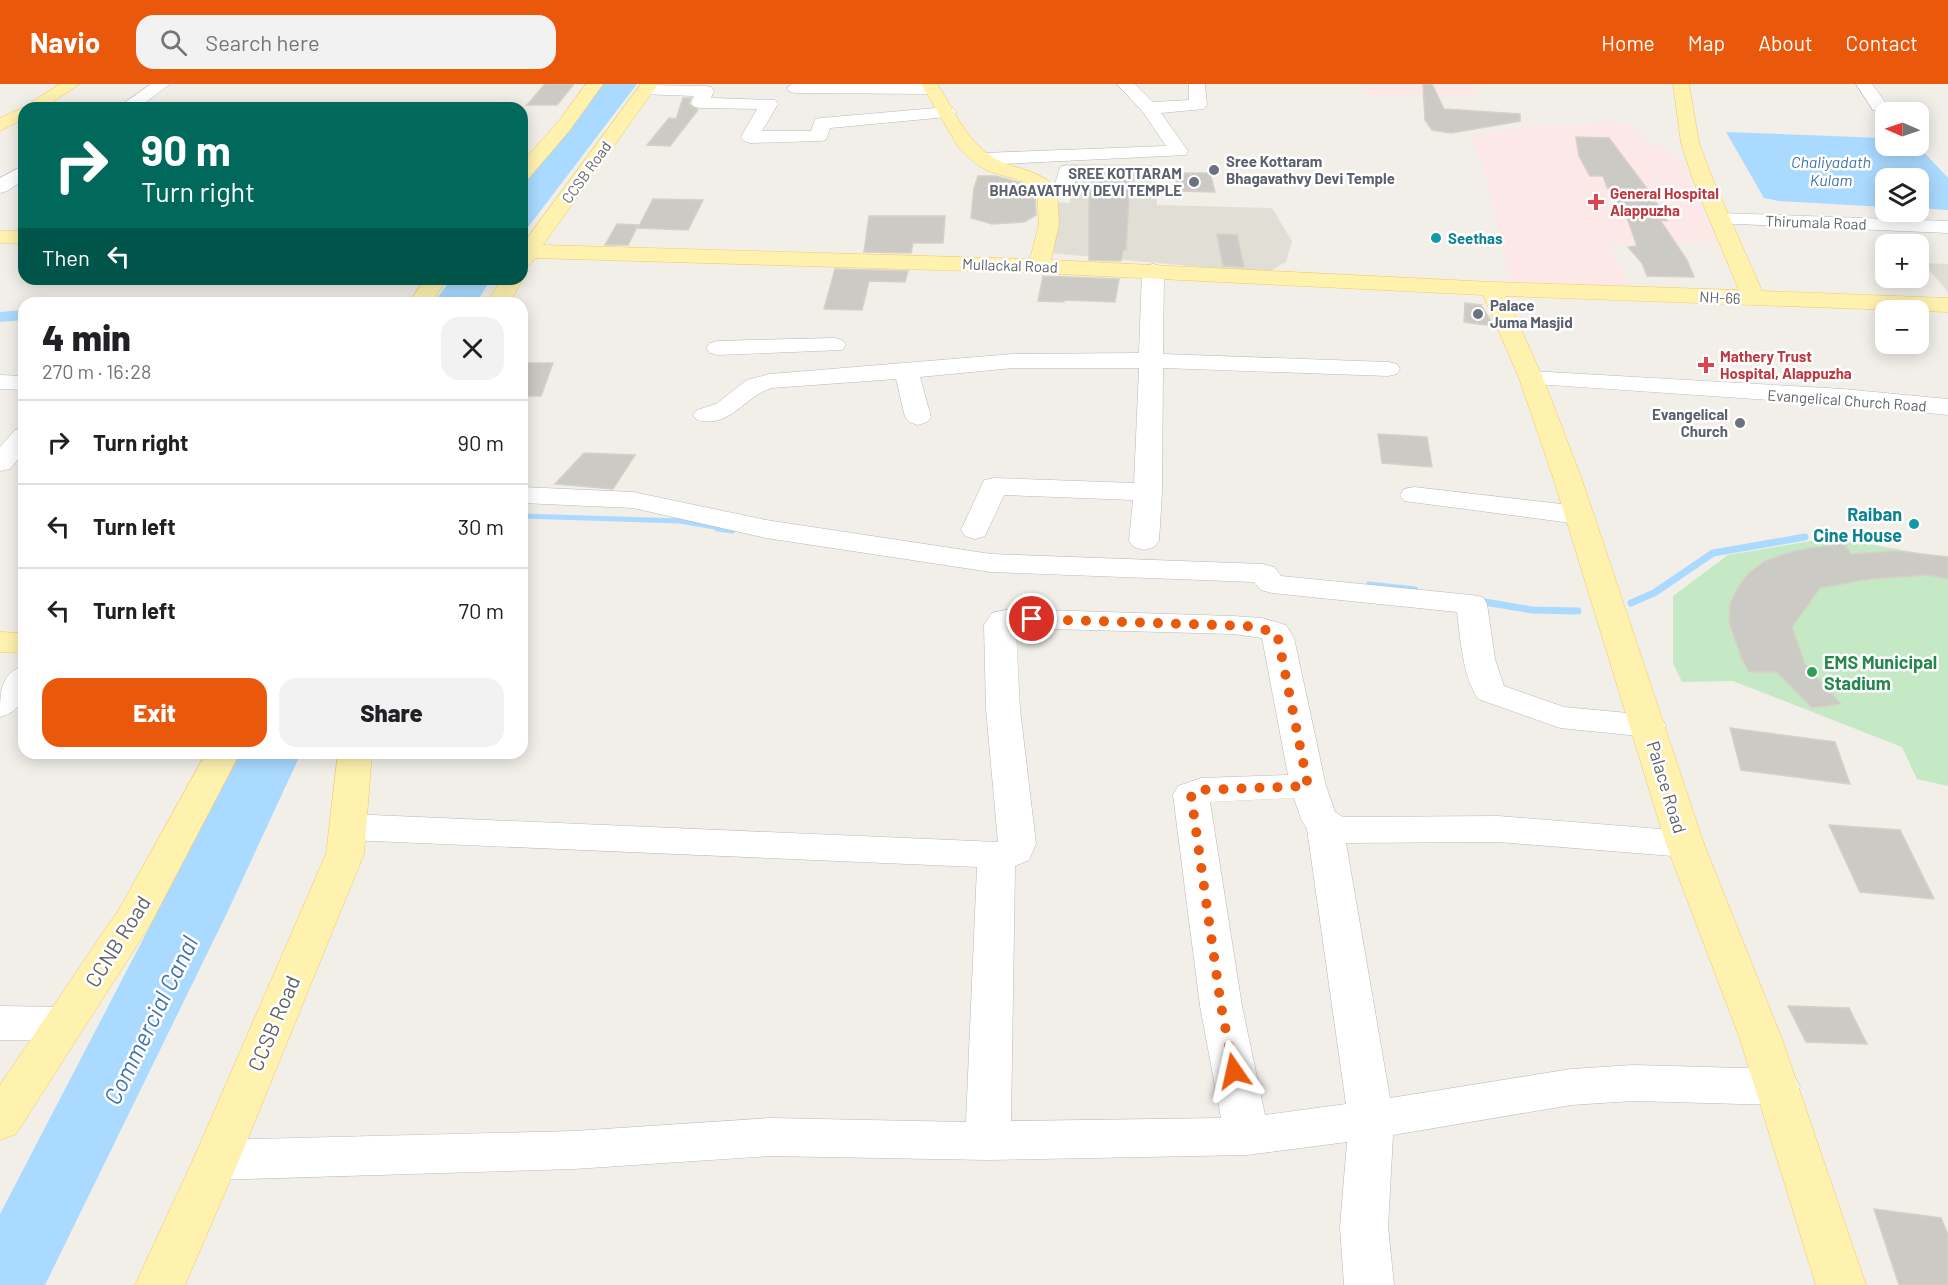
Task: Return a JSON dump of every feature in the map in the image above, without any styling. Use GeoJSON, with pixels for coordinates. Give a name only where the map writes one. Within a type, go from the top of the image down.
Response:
{"type":"FeatureCollection","features":[{"type":"Feature","properties":{"kind":"main road"},"geometry":{"type":"LineString","coordinates":[[42,102],[72,84]]}},
{"type":"Feature","properties":{"kind":"main road"},"geometry":{"type":"LineString","coordinates":[[528,167],[564,126],[595,84]]}},
{"type":"Feature","properties":{"kind":"main road"},"geometry":{"type":"LineString","coordinates":[[1681,84],[1690,143],[1754,298]]}},
{"type":"Feature","properties":{"kind":"main road","name":"CCSB Road"},"geometry":{"type":"LineString","coordinates":[[528,249],[584,178],[648,87]]}},
{"type":"Feature","properties":{"kind":"main road"},"geometry":{"type":"LineString","coordinates":[[930,87],[966,144],[982,159],[994,167],[1029,177],[1047,190],[1049,225],[1039,266]]}},
{"type":"Feature","properties":{"kind":"main road"},"geometry":{"type":"LineString","coordinates":[[0,126],[18,116]]}},
{"type":"Feature","properties":{"kind":"main road"},"geometry":{"type":"LineString","coordinates":[[0,237],[18,237]]}},
{"type":"Feature","properties":{"kind":"main road","name":"Mullackal Road"},"geometry":{"type":"LineString","coordinates":[[528,254],[1039,266],[1492,289]]}},
{"type":"Feature","properties":{"kind":"main road","name":"NH-66"},"geometry":{"type":"LineString","coordinates":[[1492,289],[1605,291],[1948,305]]}},
{"type":"Feature","properties":{"kind":"main road","name":"Palace Road"},"geometry":{"type":"LineString","coordinates":[[1492,289],[1531,378],[1580,514],[1685,844],[1778,1087],[1841,1285]]}},
{"type":"Feature","properties":{"kind":"main road"},"geometry":{"type":"LineString","coordinates":[[0,642],[18,643]]}},
{"type":"Feature","properties":{"kind":"main road","name":"CCNB Road"},"geometry":{"type":"LineString","coordinates":[[0,1121],[136,915],[220,759]]}},
{"type":"Feature","properties":{"kind":"main road","name":"CCSB Road"},"geometry":{"type":"LineString","coordinates":[[160,1285],[216,1160],[345,854],[355,759]]}},
{"type":"Feature","properties":{"kind":"street"},"geometry":{"type":"LineString","coordinates":[[135,102],[162,84]]}},
{"type":"Feature","properties":{"kind":"street"},"geometry":{"type":"LineString","coordinates":[[982,159],[1179,152],[1149,108],[1125,84]]}},
{"type":"Feature","properties":{"kind":"street"},"geometry":{"type":"LineString","coordinates":[[1149,108],[1198,105],[1197,84]]}},
{"type":"Feature","properties":{"kind":"street"},"geometry":{"type":"LineString","coordinates":[[1864,84],[1876,102]]}},
{"type":"Feature","properties":{"kind":"street"},"geometry":{"type":"LineString","coordinates":[[648,87],[705,91],[700,103],[769,104],[750,137],[820,135],[820,123],[947,112]]}},
{"type":"Feature","properties":{"kind":"street"},"geometry":{"type":"LineString","coordinates":[[796,88],[930,87]]}},
{"type":"Feature","properties":{"kind":"street"},"geometry":{"type":"LineString","coordinates":[[1047,190],[1064,190],[1067,171]]}},
{"type":"Feature","properties":{"kind":"street"},"geometry":{"type":"LineString","coordinates":[[0,187],[18,175]]}},
{"type":"Feature","properties":{"kind":"street","name":"Thirumala Road"},"geometry":{"type":"LineString","coordinates":[[1720,219],[1948,227]]}},
{"type":"Feature","properties":{"kind":"street"},"geometry":{"type":"LineString","coordinates":[[1144,541],[1148,492],[1153,271]]}},
{"type":"Feature","properties":{"kind":"street"},"geometry":{"type":"LineString","coordinates":[[718,348],[835,336],[834,376]]}},
{"type":"Feature","properties":{"kind":"street"},"geometry":{"type":"LineString","coordinates":[[706,415],[725,409],[762,382],[1013,361],[1150,360],[1388,369]]}},
{"type":"Feature","properties":{"kind":"street"},"geometry":{"type":"LineString","coordinates":[[906,371],[918,417]]}},
{"type":"Feature","properties":{"kind":"street","name":"Evangelical Church Road"},"geometry":{"type":"LineString","coordinates":[[1531,378],[1843,397],[1948,407]]}},
{"type":"Feature","properties":{"kind":"street"},"geometry":{"type":"LineString","coordinates":[[0,382],[18,382]]}},
{"type":"Feature","properties":{"kind":"street"},"geometry":{"type":"LineString","coordinates":[[0,463],[15,437]]}},
{"type":"Feature","properties":{"kind":"street"},"geometry":{"type":"LineString","coordinates":[[975,530],[994,486],[1148,492]]}},
{"type":"Feature","properties":{"kind":"street"},"geometry":{"type":"LineString","coordinates":[[528,495],[633,500],[766,529],[991,563],[1268,578],[1472,604],[1479,659],[1490,692],[1560,717],[1649,726]]}},
{"type":"Feature","properties":{"kind":"street"},"geometry":{"type":"LineString","coordinates":[[1414,495],[1580,514]]}},
{"type":"Feature","properties":{"kind":"street"},"geometry":{"type":"LineString","coordinates":[[349,827],[1011,854],[1016,851],[1017,844],[1002,709],[1000,646],[1000,625],[1003,620],[1010,618],[1233,625],[1262,627],[1275,632],[1308,786],[1319,819],[1336,830],[1498,829],[1685,844]]}},
{"type":"Feature","properties":{"kind":"street"},"geometry":{"type":"LineString","coordinates":[[0,706],[18,684]]}},
{"type":"Feature","properties":{"kind":"street"},"geometry":{"type":"LineString","coordinates":[[1247,1136],[1221,1006],[1191,795],[1201,790],[1308,786]]}},
{"type":"Feature","properties":{"kind":"street"},"geometry":{"type":"LineString","coordinates":[[1325,825],[1371,1120],[1364,1227],[1369,1285]]}},
{"type":"Feature","properties":{"kind":"street"},"geometry":{"type":"LineString","coordinates":[[988,1141],[996,855]]}},
{"type":"Feature","properties":{"kind":"street"},"geometry":{"type":"LineString","coordinates":[[0,1023],[64,1024]]}},
{"type":"Feature","properties":{"kind":"street"},"geometry":{"type":"LineString","coordinates":[[216,1160],[574,1150],[770,1137],[988,1141],[1247,1136],[1371,1120],[1571,1087],[1633,1083],[1778,1087]]}},
{"type":"Feature","properties":{"kind":"shaded area"},"geometry":{"type":"Polygon","coordinates":[[[1362,84],[1470,84],[1478,97],[1367,96],[1362,84]]]}},
{"type":"Feature","properties":{"kind":"shaded area","name":"General Hospital Alappuzha"},"geometry":{"type":"Polygon","coordinates":[[[1603,121],[1631,125],[1648,142],[1668,150],[1685,165],[1688,178],[1703,208],[1706,223],[1715,234],[1720,246],[1709,241],[1608,245],[1631,287],[1510,281],[1483,167],[1470,136],[1532,126],[1565,126],[1603,121]]]}},
{"type":"Feature","properties":{"kind":"shaded area"},"geometry":{"type":"Polygon","coordinates":[[[1071,164],[1155,165],[1157,205],[1272,208],[1292,241],[1286,262],[1266,273],[1050,253],[1053,202],[1070,203],[1071,164]]]}},
{"type":"Feature","properties":{"kind":"shaded area"},"geometry":{"type":"Polygon","coordinates":[[[1929,263],[1948,264],[1948,292],[1929,270],[1929,263]]]}},
{"type":"Feature","properties":{"kind":"green space","name":"EMS Municipal Stadium"},"geometry":{"type":"Polygon","coordinates":[[[1811,541],[1851,541],[1948,558],[1948,786],[1917,779],[1902,747],[1733,681],[1682,682],[1673,663],[1673,596],[1728,555],[1811,541]]]}},
{"type":"Feature","properties":{"kind":"water"},"geometry":{"type":"Polygon","coordinates":[[[603,84],[637,84],[528,227],[528,178],[603,84]]]}},
{"type":"Feature","properties":{"kind":"water","name":"Chaliyadath Kulam"},"geometry":{"type":"Polygon","coordinates":[[[1726,132],[1875,138],[1875,156],[1927,156],[1948,178],[1948,210],[1929,209],[1929,168],[1875,168],[1875,206],[1779,201],[1764,198],[1726,132]]]}},
{"type":"Feature","properties":{"kind":"water"},"geometry":{"type":"Polygon","coordinates":[[[447,285],[487,285],[480,297],[438,297],[447,285]]]}},
{"type":"Feature","properties":{"kind":"water","name":"Commercial Canal"},"geometry":{"type":"Polygon","coordinates":[[[237,759],[298,759],[227,913],[45,1285],[0,1285],[0,1214],[237,759]]]}},
{"type":"Feature","properties":{"kind":"building"},"geometry":{"type":"Polygon","coordinates":[[[545,84],[574,84],[557,105],[528,104],[545,84]]]}},
{"type":"Feature","properties":{"kind":"building"},"geometry":{"type":"Polygon","coordinates":[[[1423,84],[1432,84],[1444,109],[1520,114],[1520,121],[1451,133],[1432,130],[1425,120],[1423,84]]]}},
{"type":"Feature","properties":{"kind":"building"},"geometry":{"type":"Polygon","coordinates":[[[683,98],[691,98],[689,104],[698,110],[670,146],[647,145],[669,118],[676,119],[683,98]]]}},
{"type":"Feature","properties":{"kind":"building"},"geometry":{"type":"Polygon","coordinates":[[[1576,137],[1609,138],[1654,198],[1667,221],[1660,220],[1687,260],[1694,277],[1647,276],[1642,263],[1628,247],[1637,246],[1625,212],[1607,187],[1603,176],[1590,176],[1579,156],[1576,137]]]}},
{"type":"Feature","properties":{"kind":"building","name":"SREE KOTTARAM BHAGAVATHVY DEVI TEMPLE"},"geometry":{"type":"Polygon","coordinates":[[[1174,173],[1210,173],[1215,192],[1178,191],[1174,173]]]}},
{"type":"Feature","properties":{"kind":"building"},"geometry":{"type":"Polygon","coordinates":[[[1092,174],[1130,175],[1126,250],[1123,250],[1121,261],[1089,260],[1089,202],[1092,174]]]}},
{"type":"Feature","properties":{"kind":"building"},"geometry":{"type":"Polygon","coordinates":[[[978,176],[996,176],[1021,183],[1035,193],[1036,215],[1024,222],[992,224],[971,218],[974,188],[978,176]]]}},
{"type":"Feature","properties":{"kind":"building"},"geometry":{"type":"Polygon","coordinates":[[[653,199],[703,200],[688,230],[638,228],[653,199]]]}},
{"type":"Feature","properties":{"kind":"building"},"geometry":{"type":"Polygon","coordinates":[[[869,216],[945,216],[943,243],[913,243],[911,253],[864,252],[869,216]]]}},
{"type":"Feature","properties":{"kind":"building"},"geometry":{"type":"Polygon","coordinates":[[[617,224],[638,225],[628,245],[605,245],[617,224]]]}},
{"type":"Feature","properties":{"kind":"building"},"geometry":{"type":"Polygon","coordinates":[[[1217,234],[1237,235],[1244,267],[1223,266],[1217,234]]]}},
{"type":"Feature","properties":{"kind":"building"},"geometry":{"type":"Polygon","coordinates":[[[835,269],[908,271],[905,282],[869,281],[862,310],[824,309],[835,269]]]}},
{"type":"Feature","properties":{"kind":"building"},"geometry":{"type":"Polygon","coordinates":[[[1043,276],[1119,279],[1115,302],[1038,301],[1043,276]]]}},
{"type":"Feature","properties":{"kind":"building","name":"Palace Juma Masjid"},"geometry":{"type":"Polygon","coordinates":[[[1465,303],[1481,305],[1494,326],[1464,322],[1465,303]]]}},
{"type":"Feature","properties":{"kind":"building"},"geometry":{"type":"Polygon","coordinates":[[[528,363],[553,363],[541,396],[528,396],[528,363]]]}},
{"type":"Feature","properties":{"kind":"building"},"geometry":{"type":"Polygon","coordinates":[[[1378,434],[1427,437],[1432,467],[1382,463],[1378,434]]]}},
{"type":"Feature","properties":{"kind":"building"},"geometry":{"type":"Polygon","coordinates":[[[584,453],[635,455],[613,489],[555,484],[584,453]]]}},
{"type":"Feature","properties":{"kind":"building"},"geometry":{"type":"Polygon","coordinates":[[[1844,544],[1851,554],[1896,551],[1948,557],[1948,579],[1928,575],[1869,579],[1820,588],[1792,627],[1805,664],[1841,704],[1812,708],[1777,672],[1749,672],[1729,623],[1730,604],[1738,587],[1749,573],[1764,562],[1809,548],[1844,544]]]}},
{"type":"Feature","properties":{"kind":"building"},"geometry":{"type":"Polygon","coordinates":[[[1730,728],[1835,742],[1850,784],[1741,770],[1730,728]]]}},
{"type":"Feature","properties":{"kind":"building"},"geometry":{"type":"Polygon","coordinates":[[[1829,825],[1900,830],[1934,899],[1860,892],[1829,825]]]}},
{"type":"Feature","properties":{"kind":"building"},"geometry":{"type":"Polygon","coordinates":[[[1788,1006],[1849,1008],[1867,1044],[1806,1042],[1788,1006]]]}},
{"type":"Feature","properties":{"kind":"building"},"geometry":{"type":"Polygon","coordinates":[[[1874,1209],[1941,1218],[1948,1235],[1948,1285],[1899,1285],[1874,1209]]]}},
{"type":"Feature","properties":{"kind":"waterway"},"geometry":{"type":"LineString","coordinates":[[0,317],[18,316]]}},
{"type":"Feature","properties":{"kind":"waterway"},"geometry":{"type":"LineString","coordinates":[[528,516],[680,521],[726,529]]}},
{"type":"Feature","properties":{"kind":"waterway"},"geometry":{"type":"LineString","coordinates":[[718,528],[732,530]]}},
{"type":"Feature","properties":{"kind":"waterway"},"geometry":{"type":"LineString","coordinates":[[1631,603],[1654,593],[1713,553],[1805,537]]}},
{"type":"Feature","properties":{"kind":"waterway"},"geometry":{"type":"LineString","coordinates":[[1369,585],[1415,590]]}},
{"type":"Feature","properties":{"kind":"waterway"},"geometry":{"type":"LineString","coordinates":[[1479,601],[1532,610],[1578,611]]}},
{"type":"Feature","properties":{"kind":"place","name":"Sree Kottaram Bhagavathvy Devi Temple"},"geometry":{"type":"Point","coordinates":[1214,170]}},
{"type":"Feature","properties":{"kind":"place","name":"SREE KOTTARAM BHAGAVATHVY DEVI TEMPLE"},"geometry":{"type":"Point","coordinates":[1194,182]}},
{"type":"Feature","properties":{"kind":"place","name":"General Hospital Alappuzha"},"geometry":{"type":"Point","coordinates":[1596,202]}},
{"type":"Feature","properties":{"kind":"place","name":"Seethas"},"geometry":{"type":"Point","coordinates":[1436,238]}},
{"type":"Feature","properties":{"kind":"place","name":"Palace Juma Masjid"},"geometry":{"type":"Point","coordinates":[1478,314]}},
{"type":"Feature","properties":{"kind":"place","name":"Mathery Trust Hospital, Alappuzha"},"geometry":{"type":"Point","coordinates":[1706,365]}},
{"type":"Feature","properties":{"kind":"place","name":"Evangelical Church"},"geometry":{"type":"Point","coordinates":[1740,423]}},
{"type":"Feature","properties":{"kind":"place","name":"Raiban Cine House"},"geometry":{"type":"Point","coordinates":[1914,524]}},
{"type":"Feature","properties":{"kind":"place","name":"EMS Municipal Stadium"},"geometry":{"type":"Point","coordinates":[1812,672]}},
{"type":"Feature","properties":{"kind":"route"},"geometry":{"type":"LineString","coordinates":[[1032,619],[1262,627],[1275,632],[1278,638],[1308,786],[1201,790],[1191,795],[1221,1006],[1234,1071]]}}]}
